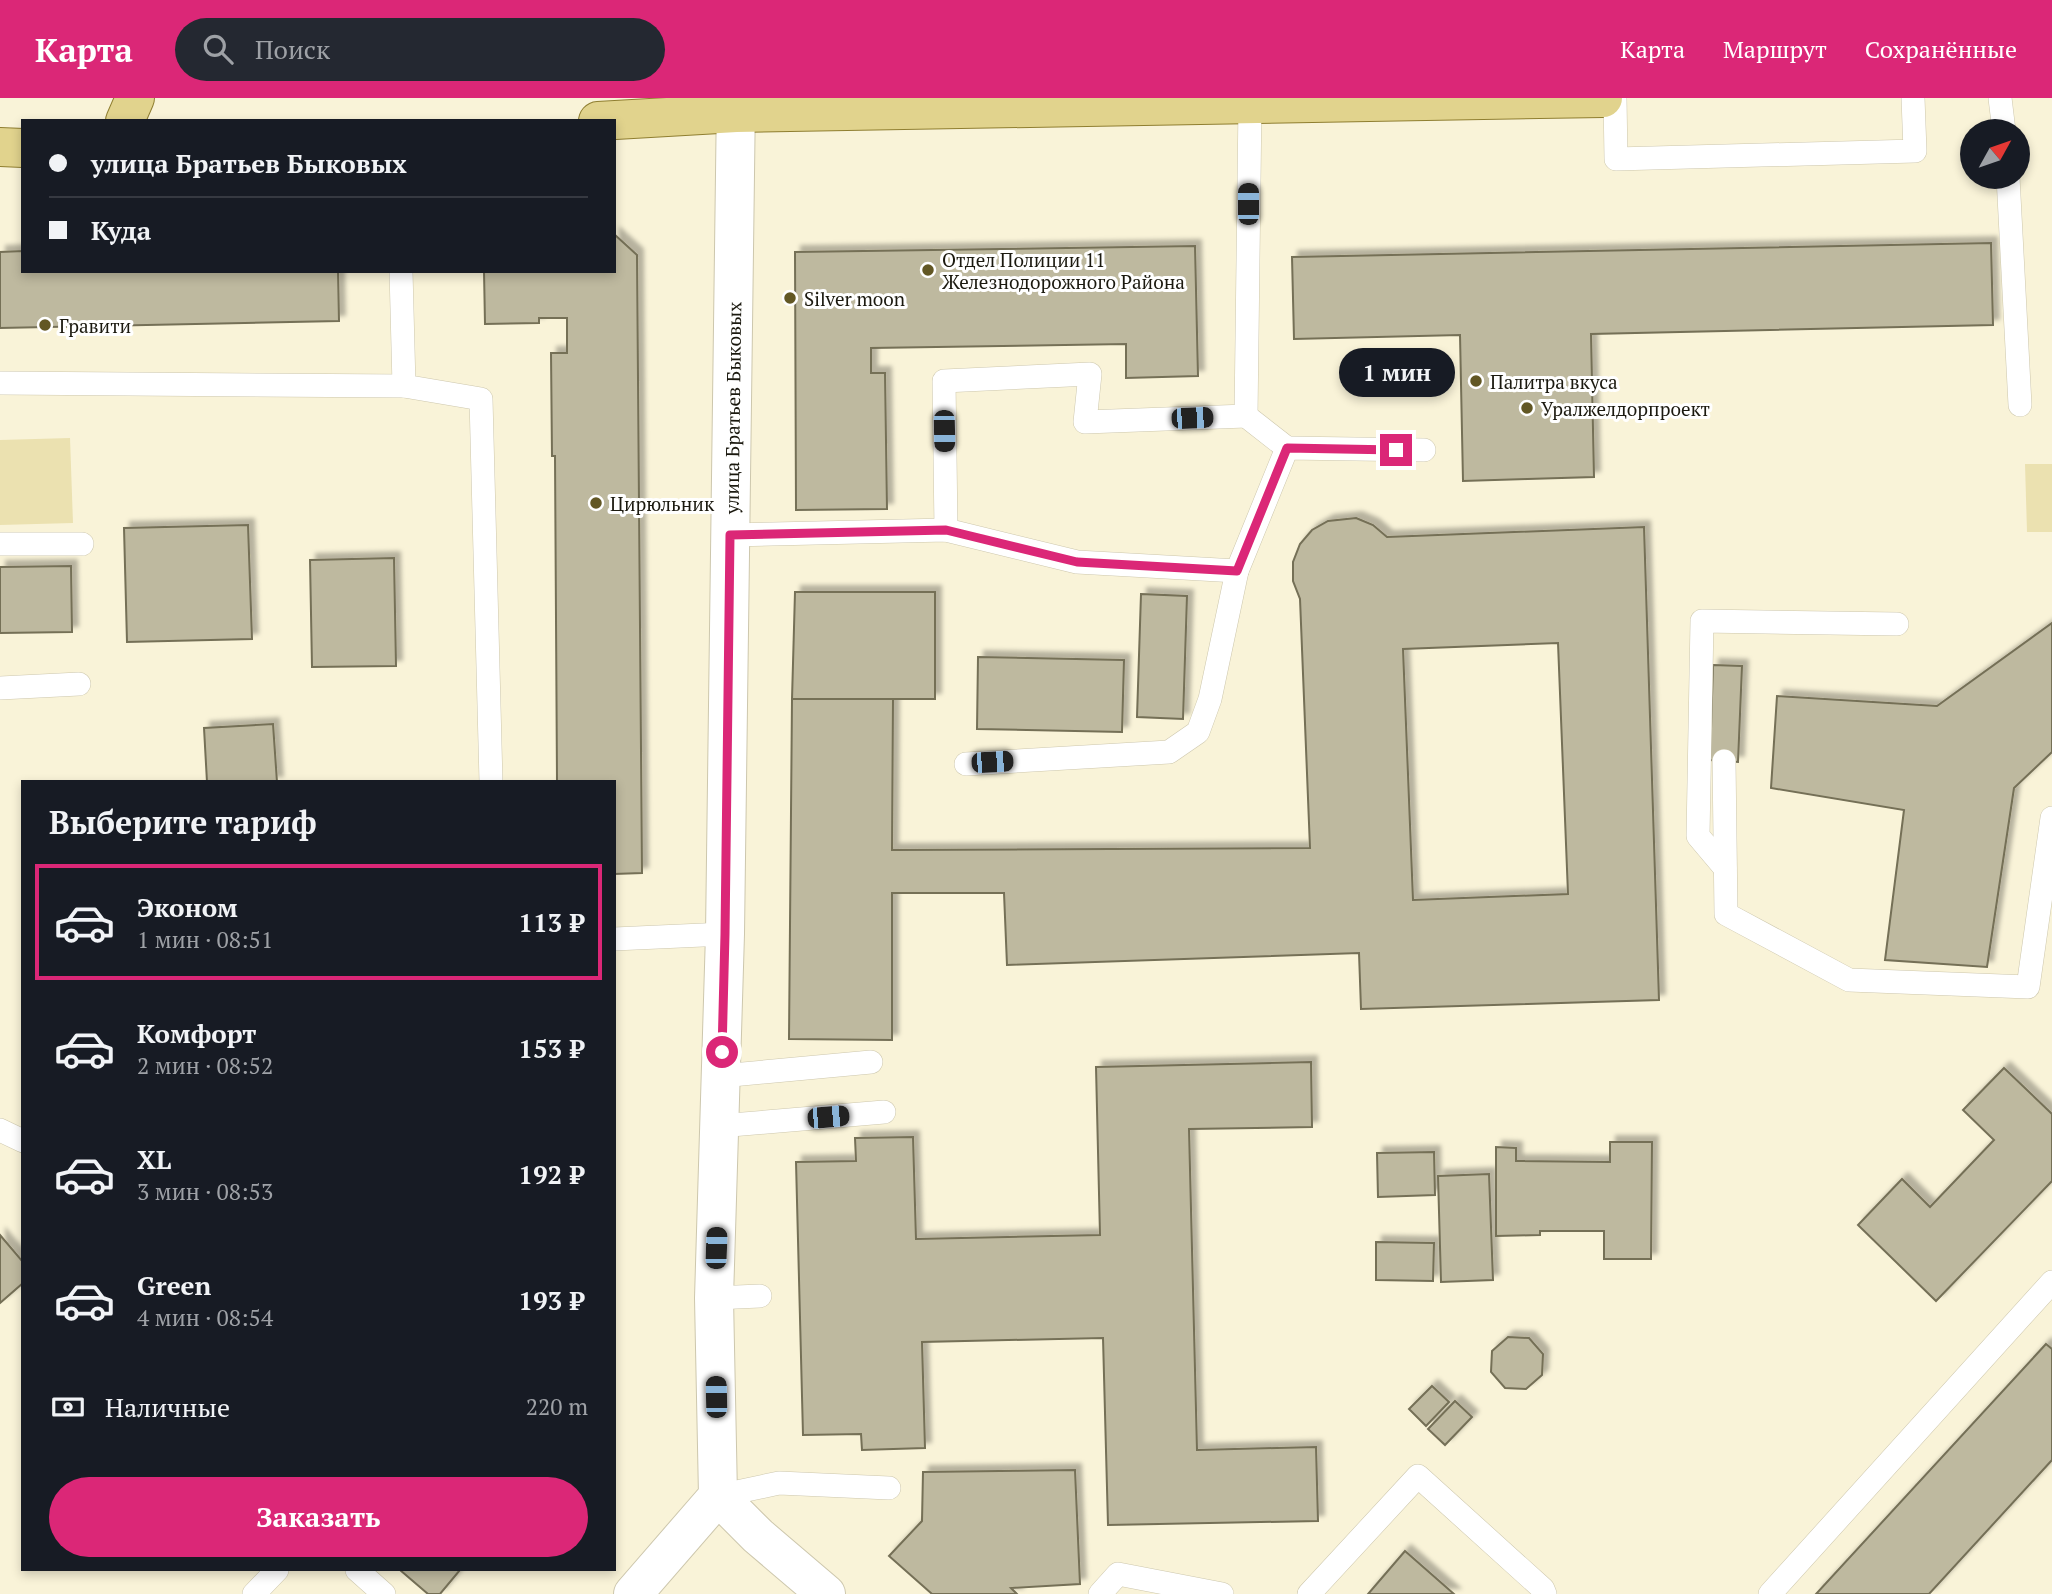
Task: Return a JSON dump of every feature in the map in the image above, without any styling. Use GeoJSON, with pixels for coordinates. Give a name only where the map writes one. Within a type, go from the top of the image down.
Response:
{"type":"FeatureCollection","features":[{"type":"Feature","properties":{"kind":"main road"},"geometry":{"type":"LineString","coordinates":[[126,119],[135,98]]}},
{"type":"Feature","properties":{"kind":"main road"},"geometry":{"type":"LineString","coordinates":[[616,119],[736,106],[1250,104],[1603,98]]}},
{"type":"Feature","properties":{"kind":"main road"},"geometry":{"type":"LineString","coordinates":[[0,147],[21,148]]}},
{"type":"Feature","properties":{"kind":"street","name":"улица Братьев Быковых"},"geometry":{"type":"LineString","coordinates":[[718,1496],[715,1298],[725,934],[736,106]]}},
{"type":"Feature","properties":{"kind":"street"},"geometry":{"type":"LineString","coordinates":[[633,1594],[718,1496],[758,1536],[826,1594]]}},
{"type":"Feature","properties":{"kind":"lane"},"geometry":{"type":"LineString","coordinates":[[1615,98],[1616,159],[1915,151],[1913,98]]}},
{"type":"Feature","properties":{"kind":"lane"},"geometry":{"type":"LineString","coordinates":[[2000,98],[2003,119]]}},
{"type":"Feature","properties":{"kind":"lane"},"geometry":{"type":"LineString","coordinates":[[1246,416],[1250,104]]}},
{"type":"Feature","properties":{"kind":"lane"},"geometry":{"type":"LineString","coordinates":[[2009,189],[2020,405]]}},
{"type":"Feature","properties":{"kind":"lane"},"geometry":{"type":"LineString","coordinates":[[401,273],[404,386]]}},
{"type":"Feature","properties":{"kind":"lane"},"geometry":{"type":"LineString","coordinates":[[946,530],[944,381],[1090,374],[1085,422],[1246,416],[1287,448],[1424,450]]}},
{"type":"Feature","properties":{"kind":"lane"},"geometry":{"type":"LineString","coordinates":[[0,383],[404,386],[481,399],[491,780]]}},
{"type":"Feature","properties":{"kind":"lane"},"geometry":{"type":"LineString","coordinates":[[966,764],[1169,752],[1198,733],[1210,699],[1237,571],[1287,448]]}},
{"type":"Feature","properties":{"kind":"lane"},"geometry":{"type":"LineString","coordinates":[[730,535],[946,530],[1077,562],[1237,571]]}},
{"type":"Feature","properties":{"kind":"lane"},"geometry":{"type":"LineString","coordinates":[[0,544],[82,544]]}},
{"type":"Feature","properties":{"kind":"lane"},"geometry":{"type":"LineString","coordinates":[[1725,868],[1698,835],[1702,621],[1897,624]]}},
{"type":"Feature","properties":{"kind":"lane"},"geometry":{"type":"LineString","coordinates":[[0,688],[79,684]]}},
{"type":"Feature","properties":{"kind":"lane"},"geometry":{"type":"LineString","coordinates":[[1724,761],[1726,914],[1849,980],[2028,987],[2052,818]]}},
{"type":"Feature","properties":{"kind":"lane"},"geometry":{"type":"LineString","coordinates":[[616,939],[725,934]]}},
{"type":"Feature","properties":{"kind":"lane"},"geometry":{"type":"LineString","coordinates":[[721,1076],[871,1062]]}},
{"type":"Feature","properties":{"kind":"lane"},"geometry":{"type":"LineString","coordinates":[[719,1126],[884,1112]]}},
{"type":"Feature","properties":{"kind":"lane"},"geometry":{"type":"LineString","coordinates":[[0,1130],[21,1140]]}},
{"type":"Feature","properties":{"kind":"lane"},"geometry":{"type":"LineString","coordinates":[[1770,1594],[2052,1282]]}},
{"type":"Feature","properties":{"kind":"lane"},"geometry":{"type":"LineString","coordinates":[[715,1298],[760,1296]]}},
{"type":"Feature","properties":{"kind":"lane"},"geometry":{"type":"LineString","coordinates":[[1309,1594],[1418,1476],[1543,1589],[1545,1594]]}},
{"type":"Feature","properties":{"kind":"lane"},"geometry":{"type":"LineString","coordinates":[[718,1496],[779,1483],[889,1488]]}},
{"type":"Feature","properties":{"kind":"lane"},"geometry":{"type":"LineString","coordinates":[[254,1594],[276,1571]]}},
{"type":"Feature","properties":{"kind":"lane"},"geometry":{"type":"LineString","coordinates":[[358,1571],[384,1594]]}},
{"type":"Feature","properties":{"kind":"lane"},"geometry":{"type":"LineString","coordinates":[[1100,1594],[1118,1574],[1222,1594]]}},
{"type":"Feature","properties":{"kind":"shaded area"},"geometry":{"type":"Polygon","coordinates":[[[70,438],[73,523],[0,525],[0,440],[70,438]]]}},
{"type":"Feature","properties":{"kind":"shaded area"},"geometry":{"type":"Polygon","coordinates":[[[2025,464],[2052,464],[2052,532],[2027,532],[2025,464]]]}},
{"type":"Feature","properties":{"kind":"building"},"geometry":{"type":"Polygon","coordinates":[[[616,236],[637,255],[642,873],[616,874],[616,780],[557,780],[555,456],[552,456],[551,353],[567,353],[567,318],[539,318],[539,323],[485,324],[484,273],[616,273],[616,236]]]}},
{"type":"Feature","properties":{"kind":"building","name":"Уралжелдорпроект"},"geometry":{"type":"Polygon","coordinates":[[[1991,243],[1993,325],[1591,334],[1594,477],[1463,481],[1460,335],[1294,339],[1292,257],[1991,243]]]}},
{"type":"Feature","properties":{"kind":"building"},"geometry":{"type":"Polygon","coordinates":[[[1195,246],[1198,376],[1126,378],[1126,344],[871,348],[871,373],[885,373],[887,509],[796,510],[795,252],[1195,246]]]}},
{"type":"Feature","properties":{"kind":"building"},"geometry":{"type":"Polygon","coordinates":[[[21,251],[21,273],[338,273],[339,321],[0,328],[0,252],[21,251]]]}},
{"type":"Feature","properties":{"kind":"building"},"geometry":{"type":"Polygon","coordinates":[[[1356,518],[1373,525],[1387,537],[1644,527],[1659,1000],[1361,1009],[1359,953],[1007,965],[1004,893],[892,893],[892,1040],[789,1039],[792,699],[893,699],[892,850],[1310,848],[1300,599],[1293,581],[1293,562],[1300,544],[1312,530],[1328,521],[1356,518]],[[1558,643],[1403,649],[1413,900],[1568,894],[1558,643]]]}},
{"type":"Feature","properties":{"kind":"building"},"geometry":{"type":"Polygon","coordinates":[[[248,525],[252,639],[127,642],[124,528],[248,525]]]}},
{"type":"Feature","properties":{"kind":"building"},"geometry":{"type":"Polygon","coordinates":[[[394,558],[396,666],[312,667],[310,560],[394,558]]]}},
{"type":"Feature","properties":{"kind":"building"},"geometry":{"type":"Polygon","coordinates":[[[71,566],[72,632],[0,633],[0,567],[71,566]]]}},
{"type":"Feature","properties":{"kind":"building"},"geometry":{"type":"Polygon","coordinates":[[[795,592],[935,592],[935,699],[792,699],[795,592]]]}},
{"type":"Feature","properties":{"kind":"building"},"geometry":{"type":"Polygon","coordinates":[[[1141,594],[1187,596],[1183,719],[1137,717],[1141,594]]]}},
{"type":"Feature","properties":{"kind":"building"},"geometry":{"type":"Polygon","coordinates":[[[2052,623],[2052,752],[2014,788],[1987,967],[1885,960],[1904,810],[1771,788],[1777,696],[1937,706],[2052,623]]]}},
{"type":"Feature","properties":{"kind":"building"},"geometry":{"type":"Polygon","coordinates":[[[978,657],[1124,660],[1122,732],[977,729],[978,657]]]}},
{"type":"Feature","properties":{"kind":"building"},"geometry":{"type":"Polygon","coordinates":[[[1713,665],[1742,666],[1738,762],[1710,760],[1713,665]]]}},
{"type":"Feature","properties":{"kind":"building"},"geometry":{"type":"Polygon","coordinates":[[[273,724],[277,780],[207,780],[204,728],[273,724]]]}},
{"type":"Feature","properties":{"kind":"building"},"geometry":{"type":"Polygon","coordinates":[[[1311,1062],[1312,1127],[1189,1129],[1197,1450],[1316,1447],[1318,1521],[1108,1525],[1103,1338],[922,1342],[925,1448],[862,1450],[861,1434],[803,1435],[796,1162],[856,1161],[855,1138],[913,1137],[916,1239],[1100,1235],[1096,1067],[1311,1062]]]}},
{"type":"Feature","properties":{"kind":"building"},"geometry":{"type":"Polygon","coordinates":[[[2004,1068],[2052,1114],[2052,1181],[1936,1301],[1858,1225],[1902,1179],[1930,1207],[1994,1140],[1963,1110],[2004,1068]]]}},
{"type":"Feature","properties":{"kind":"building"},"geometry":{"type":"Polygon","coordinates":[[[1610,1142],[1652,1142],[1651,1259],[1604,1259],[1604,1231],[1540,1231],[1540,1235],[1496,1236],[1496,1147],[1516,1148],[1516,1161],[1610,1162],[1610,1142]]]}},
{"type":"Feature","properties":{"kind":"building"},"geometry":{"type":"Polygon","coordinates":[[[1434,1152],[1435,1195],[1378,1197],[1377,1153],[1434,1152]]]}},
{"type":"Feature","properties":{"kind":"building"},"geometry":{"type":"Polygon","coordinates":[[[1489,1174],[1493,1280],[1441,1282],[1438,1176],[1489,1174]]]}},
{"type":"Feature","properties":{"kind":"building"},"geometry":{"type":"Polygon","coordinates":[[[0,1235],[21,1260],[21,1285],[0,1303],[0,1235]]]}},
{"type":"Feature","properties":{"kind":"building"},"geometry":{"type":"Polygon","coordinates":[[[1376,1242],[1434,1243],[1433,1281],[1376,1280],[1376,1242]]]}},
{"type":"Feature","properties":{"kind":"building"},"geometry":{"type":"Polygon","coordinates":[[[1508,1337],[1529,1338],[1543,1354],[1542,1375],[1526,1389],[1505,1388],[1491,1372],[1492,1351],[1508,1337]]]}},
{"type":"Feature","properties":{"kind":"building"},"geometry":{"type":"Polygon","coordinates":[[[2046,1344],[2052,1349],[2052,1460],[1929,1594],[1816,1594],[2046,1344]]]}},
{"type":"Feature","properties":{"kind":"building"},"geometry":{"type":"Polygon","coordinates":[[[1432,1386],[1449,1402],[1426,1426],[1409,1409],[1432,1386]]]}},
{"type":"Feature","properties":{"kind":"building"},"geometry":{"type":"Polygon","coordinates":[[[1455,1401],[1472,1417],[1445,1445],[1428,1429],[1455,1401]]]}},
{"type":"Feature","properties":{"kind":"building"},"geometry":{"type":"Polygon","coordinates":[[[1075,1470],[1080,1584],[1011,1588],[1017,1594],[932,1594],[889,1556],[922,1521],[923,1472],[1075,1470]]]}},
{"type":"Feature","properties":{"kind":"building"},"geometry":{"type":"Polygon","coordinates":[[[1405,1551],[1454,1594],[1368,1594],[1405,1551]]]}},
{"type":"Feature","properties":{"kind":"building"},"geometry":{"type":"Polygon","coordinates":[[[401,1571],[459,1571],[440,1594],[428,1594],[401,1571]]]}},
{"type":"Feature","properties":{"kind":"place","name":"Отдел Полиции 11 Железнодорожного Района"},"geometry":{"type":"Point","coordinates":[928,270]}},
{"type":"Feature","properties":{"kind":"place","name":"Silver moon"},"geometry":{"type":"Point","coordinates":[790,298]}},
{"type":"Feature","properties":{"kind":"place","name":"Гравити"},"geometry":{"type":"Point","coordinates":[45,325]}},
{"type":"Feature","properties":{"kind":"place","name":"Палитра вкуса"},"geometry":{"type":"Point","coordinates":[1476,381]}},
{"type":"Feature","properties":{"kind":"place","name":"Уралжелдорпроект"},"geometry":{"type":"Point","coordinates":[1527,408]}},
{"type":"Feature","properties":{"kind":"place","name":"Цирюльник"},"geometry":{"type":"Point","coordinates":[596,503]}},
{"type":"Feature","properties":{"kind":"route"},"geometry":{"type":"LineString","coordinates":[[722,1052],[730,535],[946,530],[1077,562],[1237,571],[1287,448],[1396,450]]}}]}
